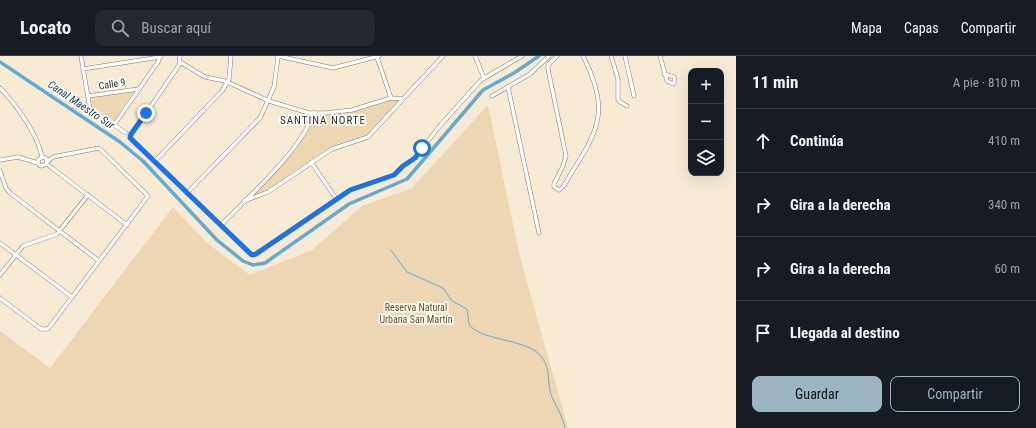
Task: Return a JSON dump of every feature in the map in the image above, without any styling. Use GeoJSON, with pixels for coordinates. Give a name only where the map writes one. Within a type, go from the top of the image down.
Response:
{"type":"FeatureCollection","features":[{"type":"Feature","properties":{"kind":"street"},"geometry":{"type":"LineString","coordinates":[[81,56],[91,110],[126,134]]}},
{"type":"Feature","properties":{"kind":"street"},"geometry":{"type":"LineString","coordinates":[[83,69],[160,56]]}},
{"type":"Feature","properties":{"kind":"street"},"geometry":{"type":"LineString","coordinates":[[114,125],[160,56]]}},
{"type":"Feature","properties":{"kind":"street"},"geometry":{"type":"LineString","coordinates":[[180,56],[180,62],[130,138],[250,254],[254,255],[352,189],[391,176],[414,159],[438,128],[484,78],[522,56]]}},
{"type":"Feature","properties":{"kind":"street"},"geometry":{"type":"LineString","coordinates":[[155,161],[216,98],[228,82],[231,56]]}},
{"type":"Feature","properties":{"kind":"street"},"geometry":{"type":"LineString","coordinates":[[244,201],[268,192],[334,148],[369,136],[443,56]]}},
{"type":"Feature","properties":{"kind":"street"},"geometry":{"type":"LineString","coordinates":[[475,56],[484,78]]}},
{"type":"Feature","properties":{"kind":"street"},"geometry":{"type":"LineString","coordinates":[[492,96],[530,74],[550,56]]}},
{"type":"Feature","properties":{"kind":"street"},"geometry":{"type":"LineString","coordinates":[[557,56],[548,65],[548,68],[566,158],[554,184],[556,188],[562,188],[589,147],[598,117],[599,103],[596,86],[583,56]]}},
{"type":"Feature","properties":{"kind":"street"},"geometry":{"type":"LineString","coordinates":[[611,56],[618,79],[618,99],[627,106]]}},
{"type":"Feature","properties":{"kind":"street"},"geometry":{"type":"LineString","coordinates":[[625,56],[634,96]]}},
{"type":"Feature","properties":{"kind":"street"},"geometry":{"type":"LineString","coordinates":[[660,56],[664,74]]}},
{"type":"Feature","properties":{"kind":"street"},"geometry":{"type":"LineString","coordinates":[[187,193],[256,122],[269,101],[276,80],[278,57],[330,68],[378,57],[392,98]]}},
{"type":"Feature","properties":{"kind":"street"},"geometry":{"type":"LineString","coordinates":[[180,62],[205,77],[228,82],[269,101],[313,113],[352,110],[392,98],[403,99]]}},
{"type":"Feature","properties":{"kind":"street"},"geometry":{"type":"LineString","coordinates":[[508,86],[539,233]]}},
{"type":"Feature","properties":{"kind":"street"},"geometry":{"type":"LineString","coordinates":[[0,88],[25,121],[35,138],[42,157],[45,157],[47,162],[127,225]]}},
{"type":"Feature","properties":{"kind":"street","name":"Calle 9"},"geometry":{"type":"LineString","coordinates":[[88,96],[139,89]]}},
{"type":"Feature","properties":{"kind":"street"},"geometry":{"type":"LineString","coordinates":[[221,225],[291,150],[301,137],[313,113]]}},
{"type":"Feature","properties":{"kind":"street"},"geometry":{"type":"LineString","coordinates":[[0,160],[18,158],[38,163],[43,167],[53,157],[96,148],[102,149],[148,196],[46,330],[41,329],[0,298]]}},
{"type":"Feature","properties":{"kind":"street"},"geometry":{"type":"LineString","coordinates":[[38,163],[39,158],[42,157]]}},
{"type":"Feature","properties":{"kind":"street"},"geometry":{"type":"LineString","coordinates":[[311,162],[337,200]]}},
{"type":"Feature","properties":{"kind":"street"},"geometry":{"type":"LineString","coordinates":[[562,169],[570,174]]}},
{"type":"Feature","properties":{"kind":"street"},"geometry":{"type":"LineString","coordinates":[[0,171],[8,191],[99,261]]}},
{"type":"Feature","properties":{"kind":"street"},"geometry":{"type":"LineString","coordinates":[[0,275],[23,246],[54,235],[60,231],[88,195]]}},
{"type":"Feature","properties":{"kind":"street"},"geometry":{"type":"LineString","coordinates":[[0,243],[72,296]]}},
{"type":"Feature","properties":{"kind":"green space"},"geometry":{"type":"Polygon","coordinates":[[[133,92],[114,121],[93,107],[91,100],[93,97],[133,92]]]}},
{"type":"Feature","properties":{"kind":"green space"},"geometry":{"type":"Polygon","coordinates":[[[397,99],[399,101],[369,134],[330,147],[268,190],[253,197],[253,195],[300,141],[314,116],[353,111],[397,99]]]}},
{"type":"Feature","properties":{"kind":"green space","name":"Reserva Natural Urbana San Martín"},"geometry":{"type":"Polygon","coordinates":[[[488,105],[519,253],[568,428],[0,428],[0,331],[50,368],[173,207],[207,243],[250,275],[312,250],[362,206],[412,188],[488,105]]]}},
{"type":"Feature","properties":{"kind":"waterway","name":"Canal Maestro Sur"},"geometry":{"type":"LineString","coordinates":[[0,62],[120,142],[143,161],[217,240],[243,261],[253,265],[265,263],[349,204],[407,179],[483,90],[514,73],[539,56]]}},
{"type":"Feature","properties":{"kind":"waterway"},"geometry":{"type":"LineString","coordinates":[[391,250],[407,272],[443,288],[452,301],[467,309],[469,324],[474,329],[491,337],[523,345],[539,354],[546,364],[550,391],[565,428]]}},
{"type":"Feature","properties":{"kind":"district","name":"SANTINA NORTE"},"geometry":{"type":"Point","coordinates":[323,120]}},
{"type":"Feature","properties":{"kind":"route"},"geometry":{"type":"LineString","coordinates":[[146,113],[131,134],[130,138],[252,255],[256,254],[350,190],[394,175],[403,166],[415,158],[422,148]]}}]}
